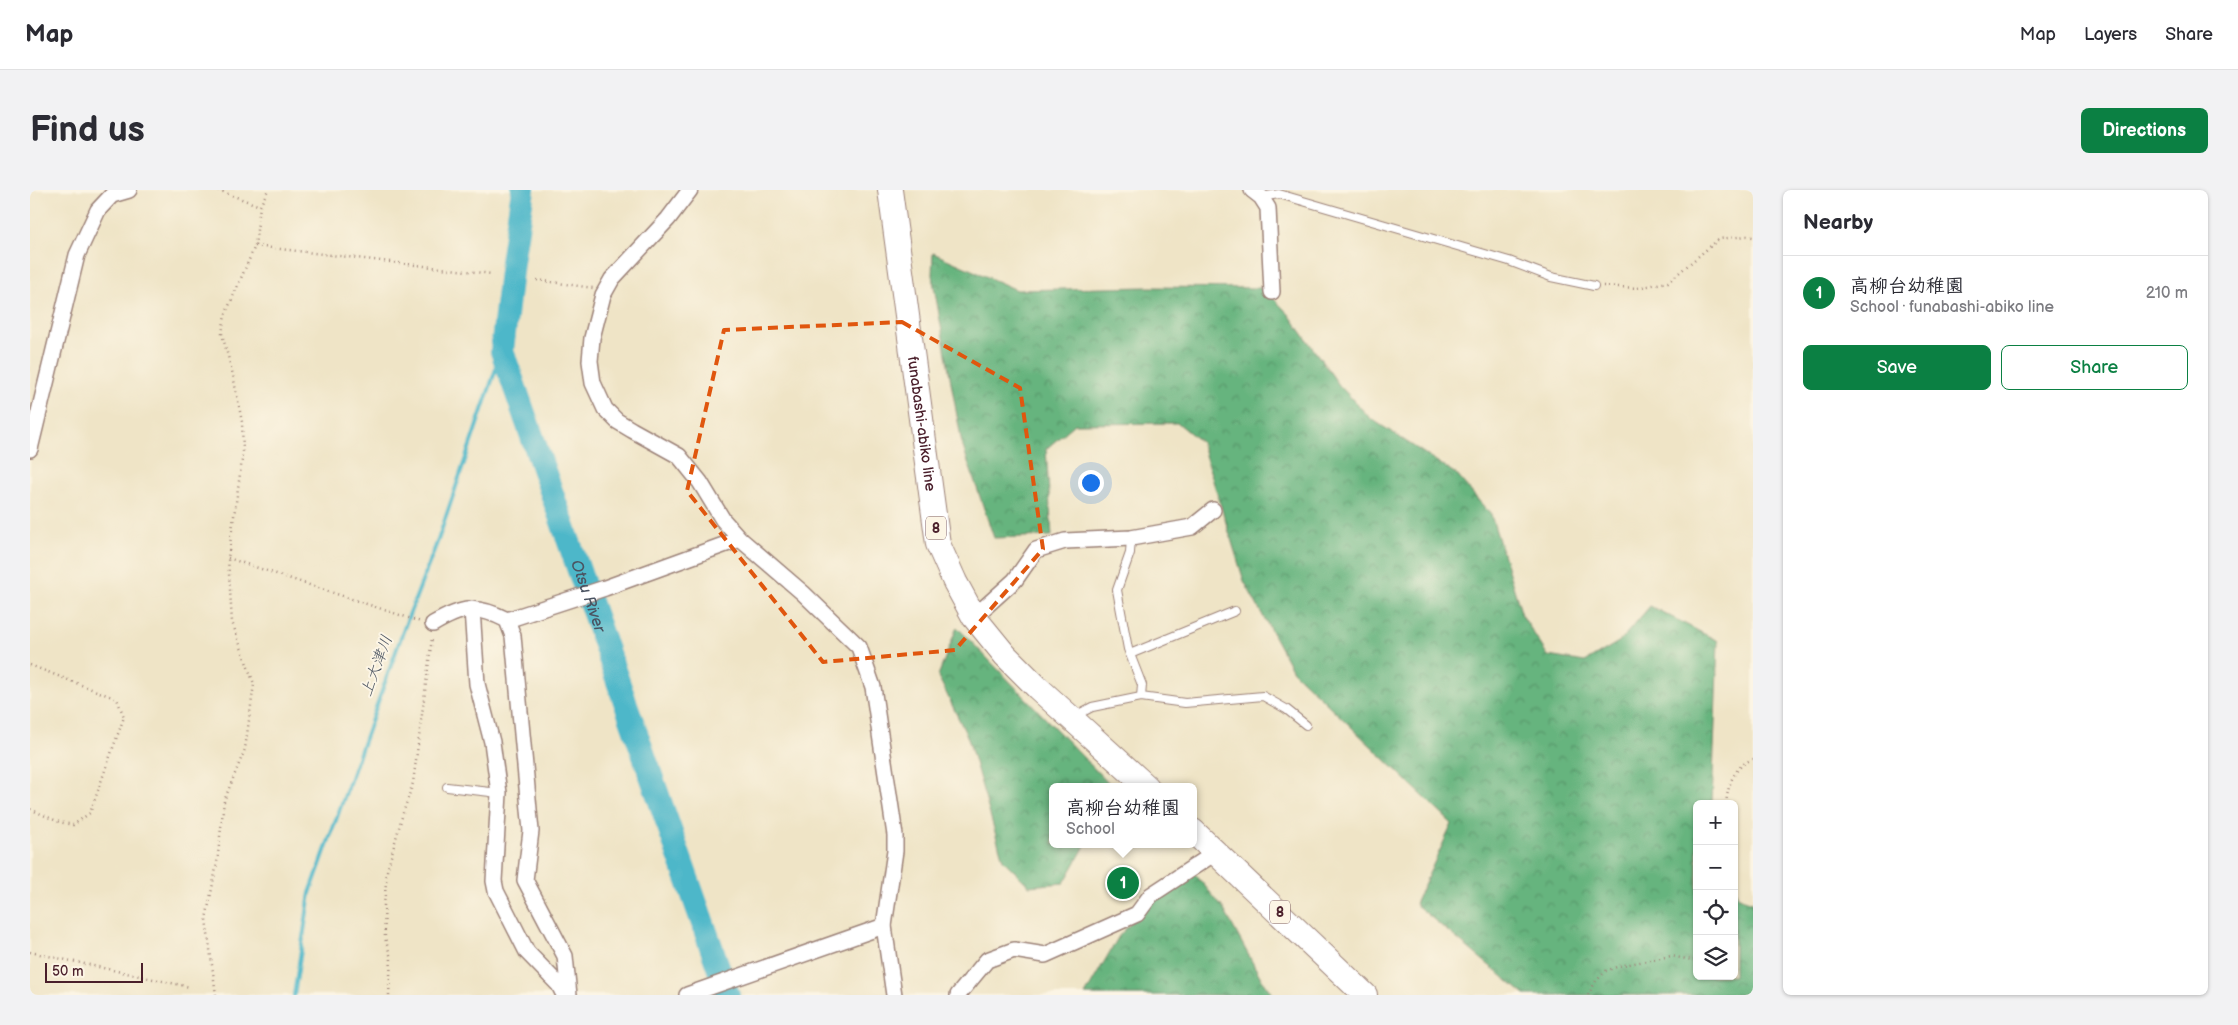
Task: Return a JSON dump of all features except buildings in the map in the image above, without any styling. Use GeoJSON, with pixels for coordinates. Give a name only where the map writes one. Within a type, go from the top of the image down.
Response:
{"type":"FeatureCollection","features":[{"type":"Feature","properties":{"kind":"main road","name":"funabashi-abiko line"},"geometry":{"type":"LineString","coordinates":[[890,190],[938,544],[974,618],[1005,655],[1144,783]]}},
{"type":"Feature","properties":{"kind":"main road","name":"8"},"geometry":{"type":"LineString","coordinates":[[1197,835],[1366,995]]}},
{"type":"Feature","properties":{"kind":"street"},"geometry":{"type":"LineString","coordinates":[[30,449],[76,255],[98,210],[109,193],[129,190]]}},
{"type":"Feature","properties":{"kind":"street"},"geometry":{"type":"LineString","coordinates":[[690,190],[668,219],[605,289],[592,338],[590,361],[593,384],[605,409],[617,421],[679,456],[700,482],[723,520],[740,539],[803,593],[859,647],[867,667],[880,728],[895,834],[895,851],[884,926],[894,995]]}},
{"type":"Feature","properties":{"kind":"street"},"geometry":{"type":"LineString","coordinates":[[1256,194],[1268,208],[1272,292]]}},
{"type":"Feature","properties":{"kind":"street"},"geometry":{"type":"LineString","coordinates":[[974,618],[1014,580],[1036,550],[1065,541],[1131,538],[1192,527],[1213,510]]}},
{"type":"Feature","properties":{"kind":"street"},"geometry":{"type":"LineString","coordinates":[[507,620],[604,588],[740,539]]}},
{"type":"Feature","properties":{"kind":"street"},"geometry":{"type":"LineString","coordinates":[[433,624],[462,609],[493,612],[507,620],[513,636],[531,831],[525,880],[565,956],[569,995]]}},
{"type":"Feature","properties":{"kind":"street"},"geometry":{"type":"LineString","coordinates":[[472,609],[477,684],[492,742],[499,792],[494,881],[496,891],[527,952],[559,986],[564,995]]}},
{"type":"Feature","properties":{"kind":"street"},"geometry":{"type":"LineString","coordinates":[[958,995],[987,960],[1014,950],[1045,955],[1137,914],[1151,895],[1215,853]]}},
{"type":"Feature","properties":{"kind":"street"},"geometry":{"type":"LineString","coordinates":[[687,995],[884,926]]}},
{"type":"Feature","properties":{"kind":"lane"},"geometry":{"type":"LineString","coordinates":[[1256,194],[1279,194],[1509,261],[1551,277],[1594,286]]}},
{"type":"Feature","properties":{"kind":"lane"},"geometry":{"type":"LineString","coordinates":[[1131,538],[1130,553],[1117,590],[1130,654],[1142,685],[1141,697]]}},
{"type":"Feature","properties":{"kind":"lane"},"geometry":{"type":"LineString","coordinates":[[1130,654],[1235,612]]}},
{"type":"Feature","properties":{"kind":"lane"},"geometry":{"type":"LineString","coordinates":[[1071,718],[1092,707],[1141,697],[1185,702],[1263,696],[1286,709],[1306,725]]}},
{"type":"Feature","properties":{"kind":"lane"},"geometry":{"type":"LineString","coordinates":[[447,787],[499,792]]}},
{"type":"Feature","properties":{"kind":"path"},"geometry":{"type":"LineString","coordinates":[[218,190],[260,206]]}},
{"type":"Feature","properties":{"kind":"path"},"geometry":{"type":"LineString","coordinates":[[216,995],[206,919],[217,862],[224,801],[245,749],[254,684],[232,622],[228,558],[243,453],[242,430],[234,375],[222,334],[225,315],[254,246],[260,206],[268,190]]}},
{"type":"Feature","properties":{"kind":"path"},"geometry":{"type":"LineString","coordinates":[[1594,286],[1637,288],[1668,282],[1719,239],[1753,237]]}},
{"type":"Feature","properties":{"kind":"path"},"geometry":{"type":"LineString","coordinates":[[254,246],[492,274]]}},
{"type":"Feature","properties":{"kind":"path"},"geometry":{"type":"LineString","coordinates":[[537,280],[605,289]]}},
{"type":"Feature","properties":{"kind":"path"},"geometry":{"type":"LineString","coordinates":[[228,558],[413,620]]}},
{"type":"Feature","properties":{"kind":"path"},"geometry":{"type":"LineString","coordinates":[[388,995],[391,958],[385,938],[384,905],[387,871],[413,783],[433,624]]}},
{"type":"Feature","properties":{"kind":"path"},"geometry":{"type":"LineString","coordinates":[[30,665],[117,699],[124,716],[90,813],[73,825],[59,822],[30,810]]}},
{"type":"Feature","properties":{"kind":"path"},"geometry":{"type":"LineString","coordinates":[[1727,800],[1728,789],[1735,772],[1745,762],[1753,758]]}},
{"type":"Feature","properties":{"kind":"path"},"geometry":{"type":"LineString","coordinates":[[30,952],[190,987]]}},
{"type":"Feature","properties":{"kind":"path"},"geometry":{"type":"LineString","coordinates":[[1588,995],[1596,981],[1606,971],[1619,966],[1671,956],[1693,960]]}},
{"type":"Feature","properties":{"kind":"highlighted area"},"geometry":{"type":"Polygon","coordinates":[[[902,322],[1020,388],[1043,549],[955,650],[823,662],[687,491],[724,330],[902,322]]]}},
{"type":"Feature","properties":{"kind":"green space"},"geometry":{"type":"Polygon","coordinates":[[[933,253],[1017,290],[1147,287],[1263,288],[1288,313],[1339,385],[1370,418],[1456,474],[1491,515],[1522,615],[1548,656],[1585,662],[1620,641],[1650,606],[1718,641],[1712,800],[1693,800],[1693,980],[1738,980],[1738,897],[1753,902],[1753,995],[1525,995],[1415,904],[1452,824],[1293,671],[1244,581],[1201,442],[1178,423],[1075,424],[1046,449],[1052,536],[994,538],[962,444],[932,275],[933,253]]]}},
{"type":"Feature","properties":{"kind":"green space"},"geometry":{"type":"Polygon","coordinates":[[[957,627],[1108,783],[1049,783],[1049,848],[1084,848],[1064,883],[1029,886],[1003,860],[968,738],[938,676],[957,627]]]}},
{"type":"Feature","properties":{"kind":"green space"},"geometry":{"type":"Polygon","coordinates":[[[1195,874],[1223,908],[1262,980],[1273,995],[1085,995],[1119,936],[1154,897],[1195,874]]]}},
{"type":"Feature","properties":{"kind":"waterway","name":"Otsu River"},"geometry":{"type":"LineString","coordinates":[[523,190],[512,262],[502,351],[728,995]]}},
{"type":"Feature","properties":{"kind":"waterway","name":"上大津川"},"geometry":{"type":"LineString","coordinates":[[294,995],[310,893],[406,623],[438,540],[502,351]]}},
{"type":"Feature","properties":{"kind":"place","name":"高柳台幼稚園"},"geometry":{"type":"Point","coordinates":[1123,883]}}]}
